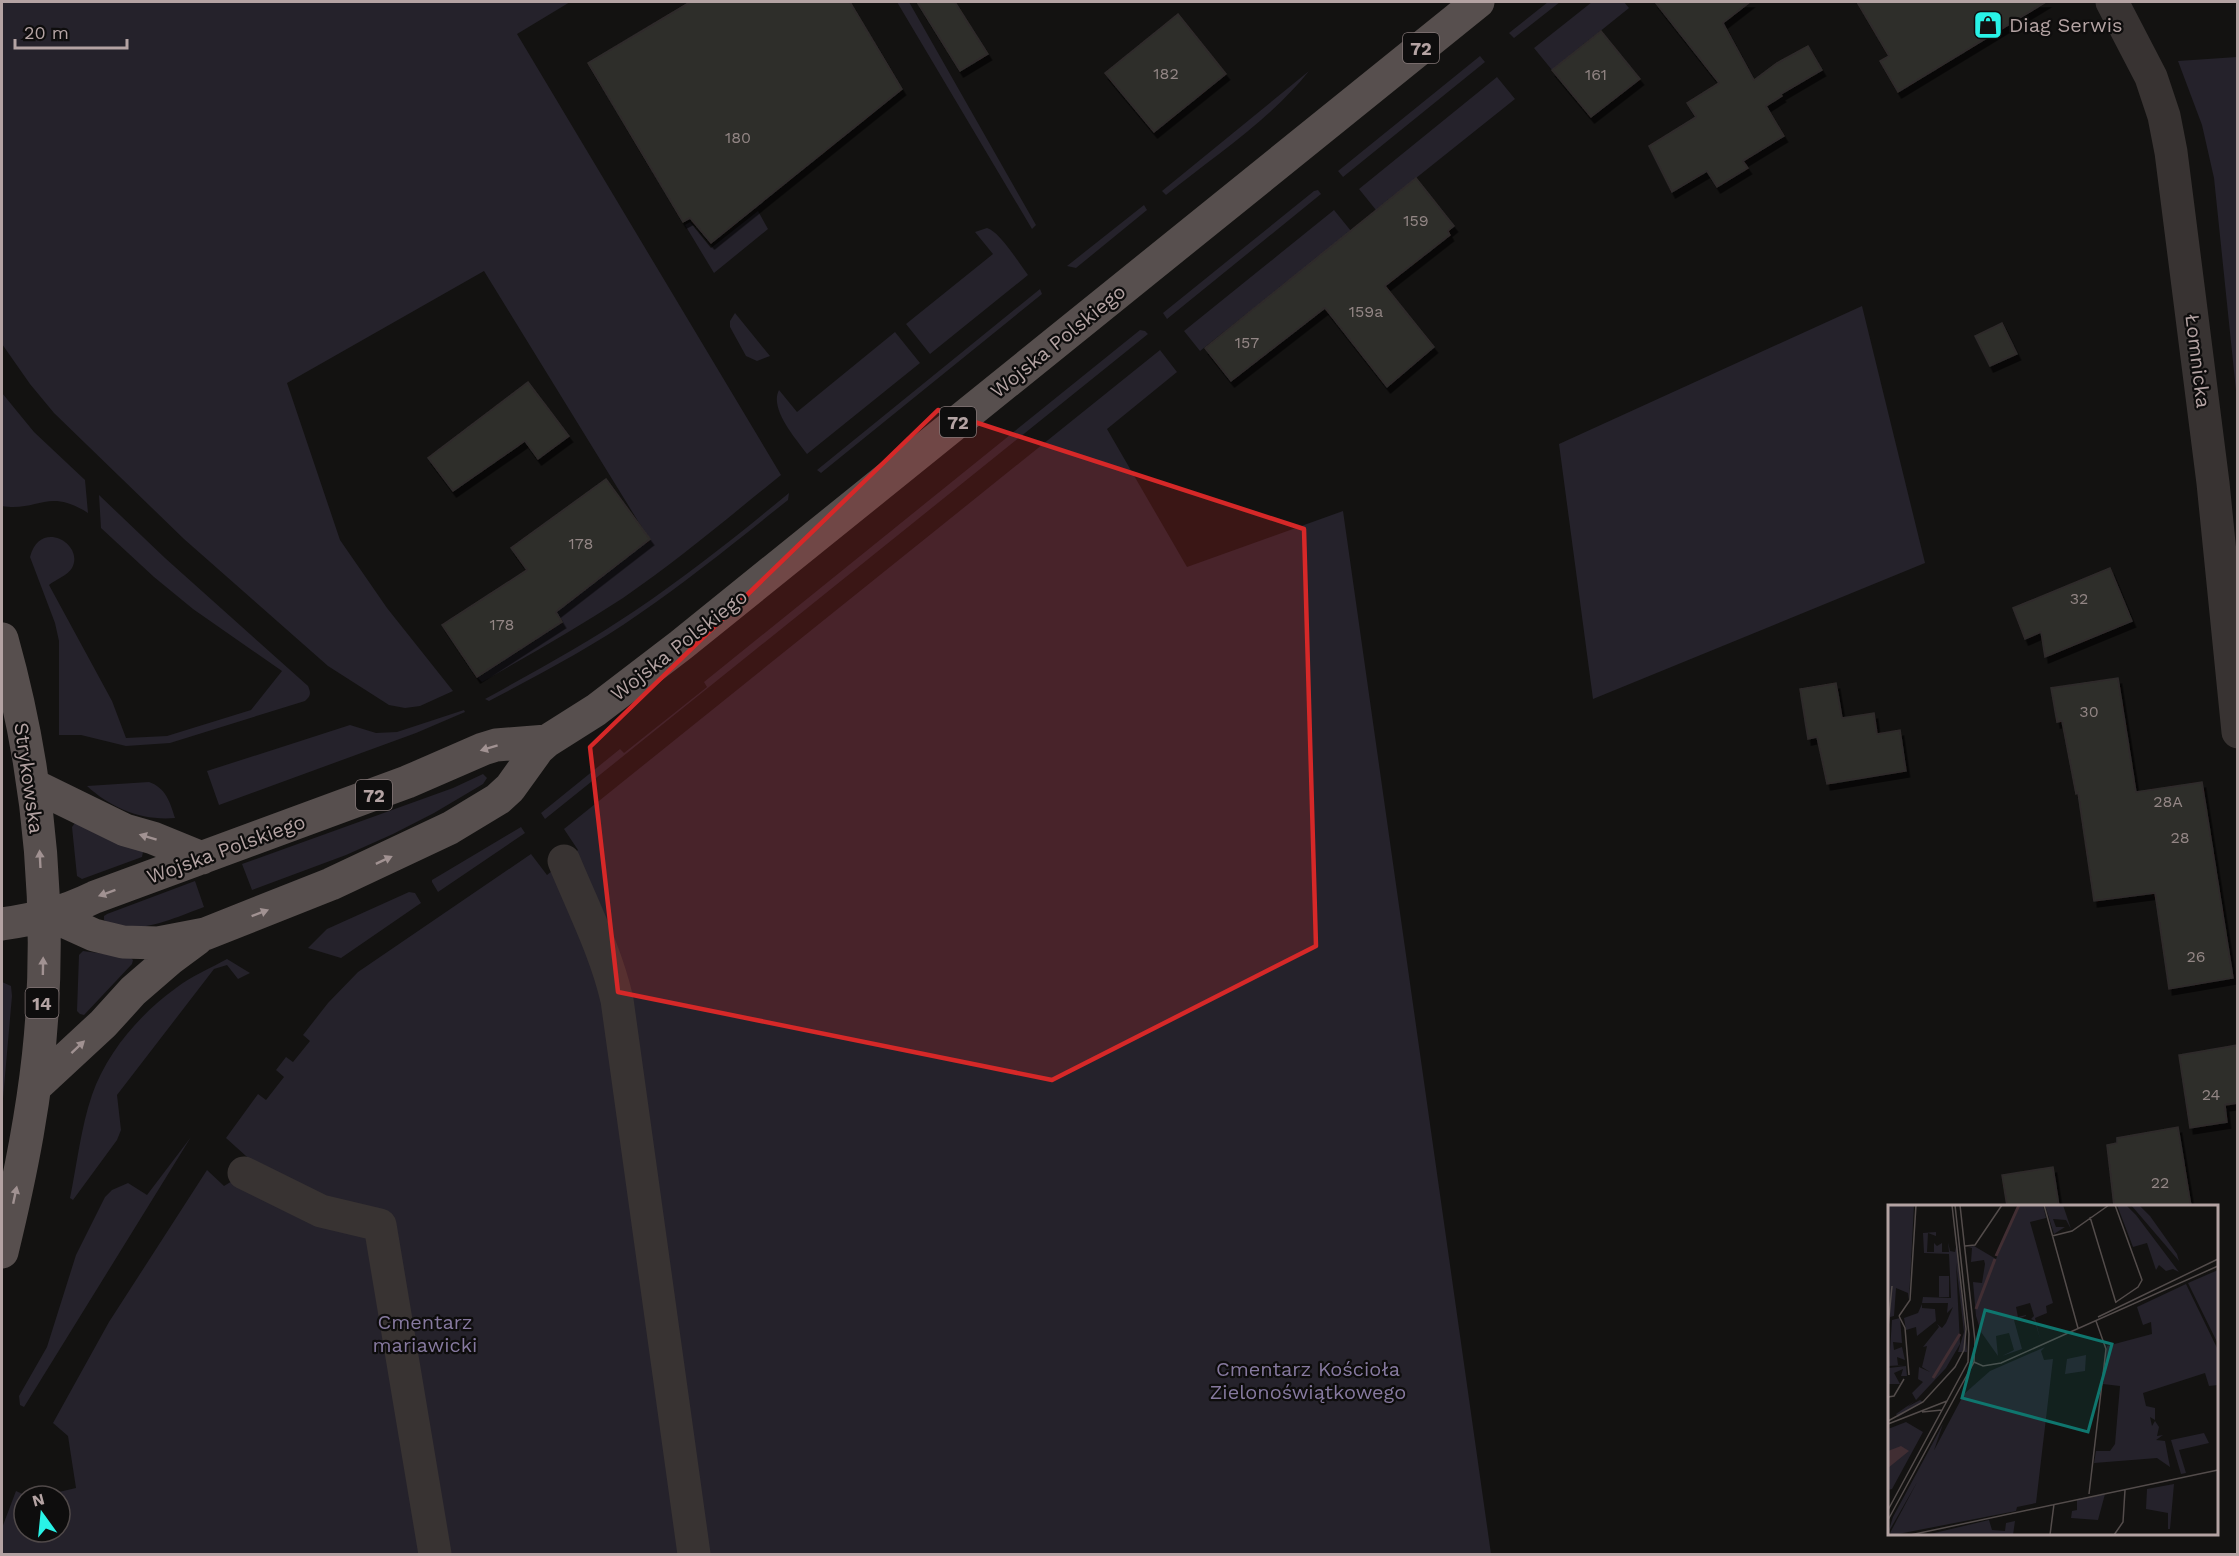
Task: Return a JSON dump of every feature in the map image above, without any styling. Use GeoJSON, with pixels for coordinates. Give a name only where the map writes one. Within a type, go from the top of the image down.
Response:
{"type":"FeatureCollection","features":[{"type":"Feature","properties":{"kind":"main road","name":"Wojska Polskiego"},"geometry":{"type":"LineString","coordinates":[[42,918],[63,921],[94,935],[123,942],[158,943],[205,934],[331,884],[450,828],[498,799],[510,788],[538,749],[547,741],[596,710],[681,645],[1478,2]]}},
{"type":"Feature","properties":{"kind":"main road","name":"Strykowska"},"geometry":{"type":"LineString","coordinates":[[2,639],[20,713],[33,785],[42,918]]}},
{"type":"Feature","properties":{"kind":"main road","name":"Wojska Polskiego"},"geometry":{"type":"LineString","coordinates":[[2,924],[42,918],[67,911],[94,897],[407,782],[483,749],[496,745],[547,741]]}},
{"type":"Feature","properties":{"kind":"main road"},"geometry":{"type":"LineString","coordinates":[[33,785],[124,830],[153,837],[202,858]]}},
{"type":"Feature","properties":{"kind":"main road","name":"14"},"geometry":{"type":"LineString","coordinates":[[2,1252],[15,1195],[34,1087],[42,1013],[42,918]]}},
{"type":"Feature","properties":{"kind":"main road","name":"72"},"geometry":{"type":"LineString","coordinates":[[34,1087],[103,1024],[133,991],[170,959],[205,934]]}},
{"type":"Feature","properties":{"kind":"street","name":"Łomnicka"},"geometry":{"type":"LineString","coordinates":[[2112,2],[2151,76],[2171,152],[2213,483],[2238,732]]}},
{"type":"Feature","properties":{"kind":"street"},"geometry":{"type":"LineString","coordinates":[[564,861],[605,958],[617,1000],[694,1554]]}},
{"type":"Feature","properties":{"kind":"street"},"geometry":{"type":"LineString","coordinates":[[244,1173],[321,1211],[380,1225],[435,1554]]}},
{"type":"Feature","properties":{"kind":"highlighted area"},"geometry":{"type":"Polygon","coordinates":[[[938,410],[1304,529],[1316,946],[1052,1080],[618,992],[590,747],[938,410]]]}},
{"type":"Feature","properties":{"kind":"green space"},"geometry":{"type":"Polygon","coordinates":[[[2,2],[570,2],[517,34],[781,475],[623,598],[482,682],[477,677],[562,623],[556,612],[649,539],[484,271],[287,383],[340,540],[387,608],[453,691],[420,706],[405,708],[389,705],[328,666],[184,539],[54,413],[2,344],[2,2]]]}},
{"type":"Feature","properties":{"kind":"green space"},"geometry":{"type":"Polygon","coordinates":[[[897,2],[909,2],[1036,225],[1032,229],[897,2]]]}},
{"type":"Feature","properties":{"kind":"green space"},"geometry":{"type":"Polygon","coordinates":[[[1548,2],[1560,2],[1514,38],[1509,33],[1548,2]]]}},
{"type":"Feature","properties":{"kind":"green space"},"geometry":{"type":"Polygon","coordinates":[[[1592,2],[1624,2],[1629,8],[1552,70],[1534,48],[1592,2]]]}},
{"type":"Feature","properties":{"kind":"green space"},"geometry":{"type":"Polygon","coordinates":[[[1480,56],[1485,62],[1343,177],[1338,171],[1480,56]]]}},
{"type":"Feature","properties":{"kind":"green space"},"geometry":{"type":"Polygon","coordinates":[[[2238,57],[2237,400],[2214,178],[2202,125],[2178,61],[2238,57]]]}},
{"type":"Feature","properties":{"kind":"green space"},"geometry":{"type":"Polygon","coordinates":[[[1309,71],[1294,89],[1260,121],[1166,195],[1162,191],[1309,71]]]}},
{"type":"Feature","properties":{"kind":"green space"},"geometry":{"type":"Polygon","coordinates":[[[1497,77],[1515,99],[1376,210],[1359,189],[1497,77]]]}},
{"type":"Feature","properties":{"kind":"green space"},"geometry":{"type":"Polygon","coordinates":[[[1318,190],[1321,194],[1167,319],[1163,313],[1318,190]]]}},
{"type":"Feature","properties":{"kind":"green space"},"geometry":{"type":"Polygon","coordinates":[[[1144,205],[1147,210],[1076,268],[1067,266],[1144,205]]]}},
{"type":"Feature","properties":{"kind":"green space"},"geometry":{"type":"Polygon","coordinates":[[[1334,210],[1351,231],[1200,351],[1184,331],[1334,210]]]}},
{"type":"Feature","properties":{"kind":"green space"},"geometry":{"type":"Polygon","coordinates":[[[758,211],[768,229],[714,273],[685,225],[690,222],[711,248],[758,211]]]}},
{"type":"Feature","properties":{"kind":"green space"},"geometry":{"type":"Polygon","coordinates":[[[987,228],[1003,241],[1028,275],[930,354],[906,324],[993,254],[975,232],[987,228]]]}},
{"type":"Feature","properties":{"kind":"green space"},"geometry":{"type":"Polygon","coordinates":[[[1040,289],[1042,294],[821,473],[817,470],[1040,289]]]}},
{"type":"Feature","properties":{"kind":"green space"},"geometry":{"type":"Polygon","coordinates":[[[1862,306],[1925,563],[1593,699],[1559,444],[1862,306]]]}},
{"type":"Feature","properties":{"kind":"green space"},"geometry":{"type":"Polygon","coordinates":[[[735,313],[770,356],[757,361],[746,356],[730,327],[730,321],[735,313]]]}},
{"type":"Feature","properties":{"kind":"green space"},"geometry":{"type":"Polygon","coordinates":[[[1140,330],[1148,334],[545,819],[541,813],[620,749],[624,753],[707,687],[704,682],[1140,330]]]}},
{"type":"Feature","properties":{"kind":"green space"},"geometry":{"type":"Polygon","coordinates":[[[895,332],[920,363],[807,454],[781,415],[777,398],[779,390],[797,412],[895,332]]]}},
{"type":"Feature","properties":{"kind":"green space"},"geometry":{"type":"Polygon","coordinates":[[[1160,350],[1177,372],[1107,429],[1187,567],[1343,511],[1491,1554],[2,1554],[2,1528],[12,1502],[12,1544],[72,1544],[72,1489],[76,1488],[68,1436],[53,1423],[109,1322],[207,1170],[224,1186],[257,1166],[226,1138],[258,1094],[266,1100],[284,1077],[276,1070],[286,1057],[293,1062],[310,1041],[303,1035],[328,1003],[358,972],[531,854],[547,875],[578,850],[564,829],[1160,350]]]}},
{"type":"Feature","properties":{"kind":"green space"},"geometry":{"type":"Polygon","coordinates":[[[2,393],[34,432],[85,480],[88,513],[74,505],[53,501],[25,506],[2,506],[2,393]]]}},
{"type":"Feature","properties":{"kind":"green space"},"geometry":{"type":"Polygon","coordinates":[[[789,493],[788,500],[621,626],[527,681],[489,701],[485,699],[636,610],[714,553],[789,493]]]}},
{"type":"Feature","properties":{"kind":"green space"},"geometry":{"type":"Polygon","coordinates":[[[99,495],[165,558],[308,686],[310,694],[307,699],[170,743],[126,746],[81,735],[59,735],[59,641],[55,623],[30,557],[35,545],[43,539],[51,537],[60,539],[72,551],[74,559],[70,571],[49,585],[112,701],[126,738],[167,736],[251,710],[282,671],[193,609],[101,528],[99,495]]]}},
{"type":"Feature","properties":{"kind":"green space"},"geometry":{"type":"Polygon","coordinates":[[[464,710],[465,712],[416,733],[219,805],[207,771],[350,725],[376,733],[397,732],[464,710]]]}},
{"type":"Feature","properties":{"kind":"green space"},"geometry":{"type":"Polygon","coordinates":[[[483,774],[487,778],[483,784],[393,834],[346,855],[252,890],[242,864],[453,788],[483,774]]]}},
{"type":"Feature","properties":{"kind":"green space"},"geometry":{"type":"Polygon","coordinates":[[[149,782],[163,792],[175,818],[139,815],[117,807],[87,786],[149,782]]]}},
{"type":"Feature","properties":{"kind":"green space"},"geometry":{"type":"Polygon","coordinates":[[[75,823],[139,848],[143,852],[142,857],[82,879],[77,876],[72,827],[75,823]]]}},
{"type":"Feature","properties":{"kind":"green space"},"geometry":{"type":"Polygon","coordinates":[[[521,827],[525,833],[438,892],[432,880],[521,827]]]}},
{"type":"Feature","properties":{"kind":"green space"},"geometry":{"type":"Polygon","coordinates":[[[195,881],[204,907],[167,921],[141,927],[115,925],[104,920],[107,914],[195,881]]]}},
{"type":"Feature","properties":{"kind":"green space"},"geometry":{"type":"Polygon","coordinates":[[[409,892],[415,893],[421,903],[341,958],[308,948],[327,929],[409,892]]]}},
{"type":"Feature","properties":{"kind":"green space"},"geometry":{"type":"Polygon","coordinates":[[[83,951],[130,957],[133,960],[132,964],[84,1015],[77,1011],[79,955],[83,951]]]}},
{"type":"Feature","properties":{"kind":"green space"},"geometry":{"type":"Polygon","coordinates":[[[227,959],[250,973],[238,979],[227,965],[214,969],[117,1095],[121,1130],[117,1140],[73,1200],[70,1198],[88,1107],[106,1064],[126,1035],[163,998],[188,980],[227,959]]]}},
{"type":"Feature","properties":{"kind":"green space"},"geometry":{"type":"Polygon","coordinates":[[[2,982],[11,986],[12,996],[2,1110],[2,982]]]}},
{"type":"Feature","properties":{"kind":"green space"},"geometry":{"type":"Polygon","coordinates":[[[191,1137],[24,1407],[20,1405],[19,1396],[47,1347],[76,1255],[105,1197],[112,1190],[128,1183],[147,1195],[191,1137]]]}},
{"type":"Feature","properties":{"kind":"building"},"geometry":{"type":"Polygon","coordinates":[[[690,2],[850,2],[902,89],[711,243],[690,218],[683,222],[588,63],[690,2]]]}},
{"type":"Feature","properties":{"kind":"building"},"geometry":{"type":"Polygon","coordinates":[[[917,2],[955,2],[988,54],[960,71],[917,2]]]}},
{"type":"Feature","properties":{"kind":"building"},"geometry":{"type":"Polygon","coordinates":[[[1655,2],[1750,2],[1723,23],[1754,80],[1777,63],[1808,46],[1822,70],[1781,94],[1782,96],[1766,106],[1784,136],[1743,161],[1748,168],[1717,187],[1707,171],[1672,192],[1649,146],[1696,117],[1687,103],[1719,83],[1655,2]]]}},
{"type":"Feature","properties":{"kind":"building"},"geometry":{"type":"Polygon","coordinates":[[[1857,2],[2046,2],[1898,92],[1880,61],[1889,56],[1857,2]]]}},
{"type":"Feature","properties":{"kind":"building"},"geometry":{"type":"Polygon","coordinates":[[[1178,14],[1226,74],[1154,132],[1105,73],[1178,14]]]}},
{"type":"Feature","properties":{"kind":"building"},"geometry":{"type":"Polygon","coordinates":[[[1601,31],[1640,79],[1591,117],[1552,70],[1601,31]]]}},
{"type":"Feature","properties":{"kind":"building"},"geometry":{"type":"Polygon","coordinates":[[[1416,178],[1454,226],[1448,231],[1450,235],[1385,286],[1434,347],[1387,387],[1325,308],[1231,381],[1205,348],[1416,178]]]}},
{"type":"Feature","properties":{"kind":"building"},"geometry":{"type":"Polygon","coordinates":[[[2002,323],[2017,354],[1990,366],[1975,336],[2002,323]]]}},
{"type":"Feature","properties":{"kind":"building"},"geometry":{"type":"Polygon","coordinates":[[[528,382],[569,436],[538,459],[525,441],[453,491],[428,458],[528,382]]]}},
{"type":"Feature","properties":{"kind":"building"},"geometry":{"type":"Polygon","coordinates":[[[606,479],[650,539],[556,612],[562,622],[477,677],[442,625],[527,570],[511,548],[606,479]]]}},
{"type":"Feature","properties":{"kind":"building"},"geometry":{"type":"Polygon","coordinates":[[[2110,568],[2132,621],[2045,657],[2041,632],[2025,639],[2013,608],[2110,568]]]}},
{"type":"Feature","properties":{"kind":"building"},"geometry":{"type":"Polygon","coordinates":[[[2118,678],[2136,792],[2202,782],[2233,978],[2169,989],[2155,893],[2094,901],[2078,793],[2076,794],[2062,721],[2057,722],[2051,688],[2118,678]]]}},
{"type":"Feature","properties":{"kind":"building"},"geometry":{"type":"Polygon","coordinates":[[[1836,683],[1842,718],[1874,713],[1877,734],[1900,730],[1906,771],[1827,784],[1817,737],[1808,739],[1800,689],[1836,683]]]}},
{"type":"Feature","properties":{"kind":"building"},"geometry":{"type":"Polygon","coordinates":[[[2238,1045],[2238,1103],[2225,1105],[2227,1122],[2190,1128],[2179,1055],[2238,1045]]]}},
{"type":"Feature","properties":{"kind":"building"},"geometry":{"type":"Polygon","coordinates":[[[2178,1127],[2191,1205],[2114,1205],[2107,1145],[2117,1143],[2117,1138],[2178,1127]]]}},
{"type":"Feature","properties":{"kind":"building"},"geometry":{"type":"Polygon","coordinates":[[[2053,1167],[2059,1205],[2007,1205],[2002,1175],[2053,1167]]]}},
{"type":"Feature","properties":{"kind":"place","name":"Diag Serwis"},"geometry":{"type":"Point","coordinates":[1988,25]}},
{"type":"Feature","properties":{"kind":"park label","name":"Cmentarz mariawicki"},"geometry":{"type":"Point","coordinates":[425,1334]}},
{"type":"Feature","properties":{"kind":"park label","name":"Cmentarz Kościoła Zielonoświątkowego"},"geometry":{"type":"Point","coordinates":[1308,1380]}}]}
